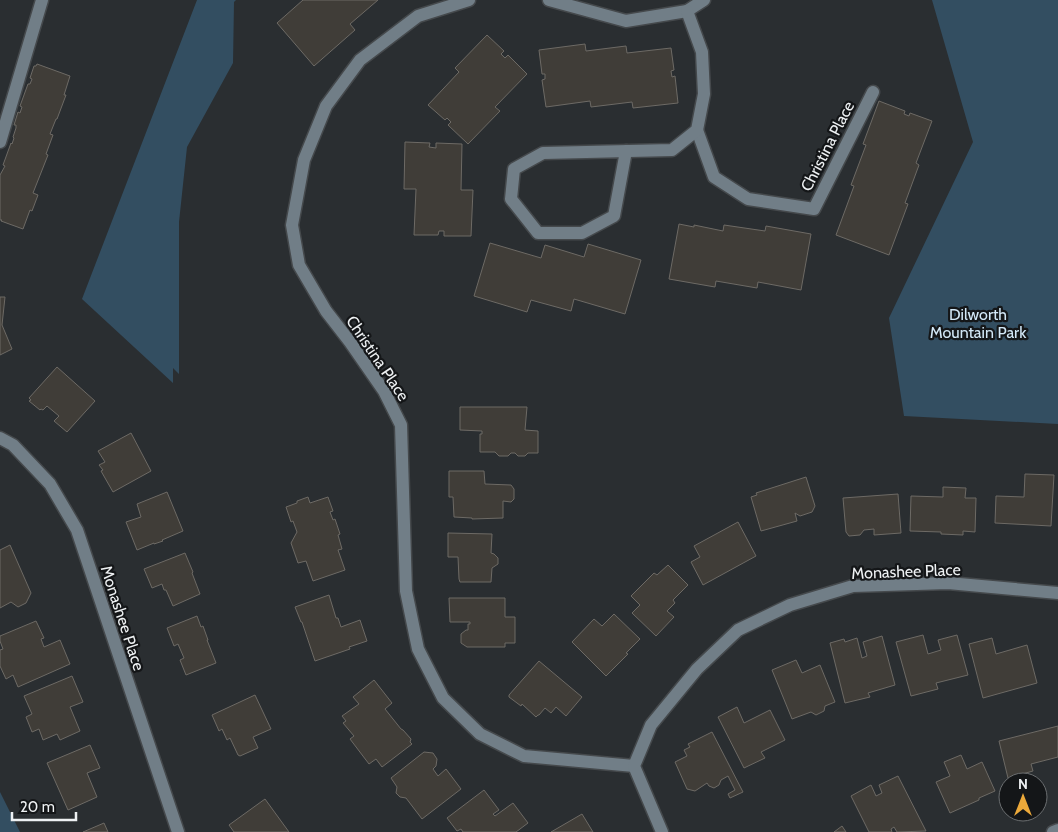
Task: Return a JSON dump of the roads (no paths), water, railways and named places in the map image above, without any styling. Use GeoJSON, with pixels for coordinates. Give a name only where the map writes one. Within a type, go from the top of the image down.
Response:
{"type":"FeatureCollection","features":[{"type":"Feature","properties":{"kind":"street"},"geometry":{"type":"LineString","coordinates":[[0,142],[42,0]]}},
{"type":"Feature","properties":{"kind":"street","name":"Christina Place"},"geometry":{"type":"LineString","coordinates":[[469,0],[418,16],[360,60],[326,106],[304,160],[292,226],[299,265],[326,311],[384,391],[401,425],[406,591],[418,649],[443,698],[480,734],[524,756],[634,766]]}},
{"type":"Feature","properties":{"kind":"street"},"geometry":{"type":"LineString","coordinates":[[549,0],[626,21],[687,11],[704,0]]}},
{"type":"Feature","properties":{"kind":"street"},"geometry":{"type":"LineString","coordinates":[[626,151],[614,216],[582,233],[538,233],[511,199],[514,170],[543,152],[672,150],[697,130],[704,94],[702,52],[687,11]]}},
{"type":"Feature","properties":{"kind":"street","name":"Christina Place"},"geometry":{"type":"LineString","coordinates":[[697,130],[714,177],[748,199],[814,208],[873,92]]}},
{"type":"Feature","properties":{"kind":"street","name":"Monashee Place"},"geometry":{"type":"LineString","coordinates":[[0,438],[13,445],[50,484],[77,530],[178,832]]}},
{"type":"Feature","properties":{"kind":"street","name":"Monashee Place"},"geometry":{"type":"LineString","coordinates":[[634,766],[651,725],[697,669],[738,630],[790,605],[853,586],[948,584],[1058,593]]}},
{"type":"Feature","properties":{"kind":"street"},"geometry":{"type":"LineString","coordinates":[[634,766],[662,832]]}},
{"type":"Feature","properties":{"kind":"street"},"geometry":{"type":"LineString","coordinates":[[1053,832],[1058,830]]}},
{"type":"Feature","properties":{"kind":"park label","name":"Dilworth Mountain Park"},"geometry":{"type":"Point","coordinates":[978,323]}}]}
